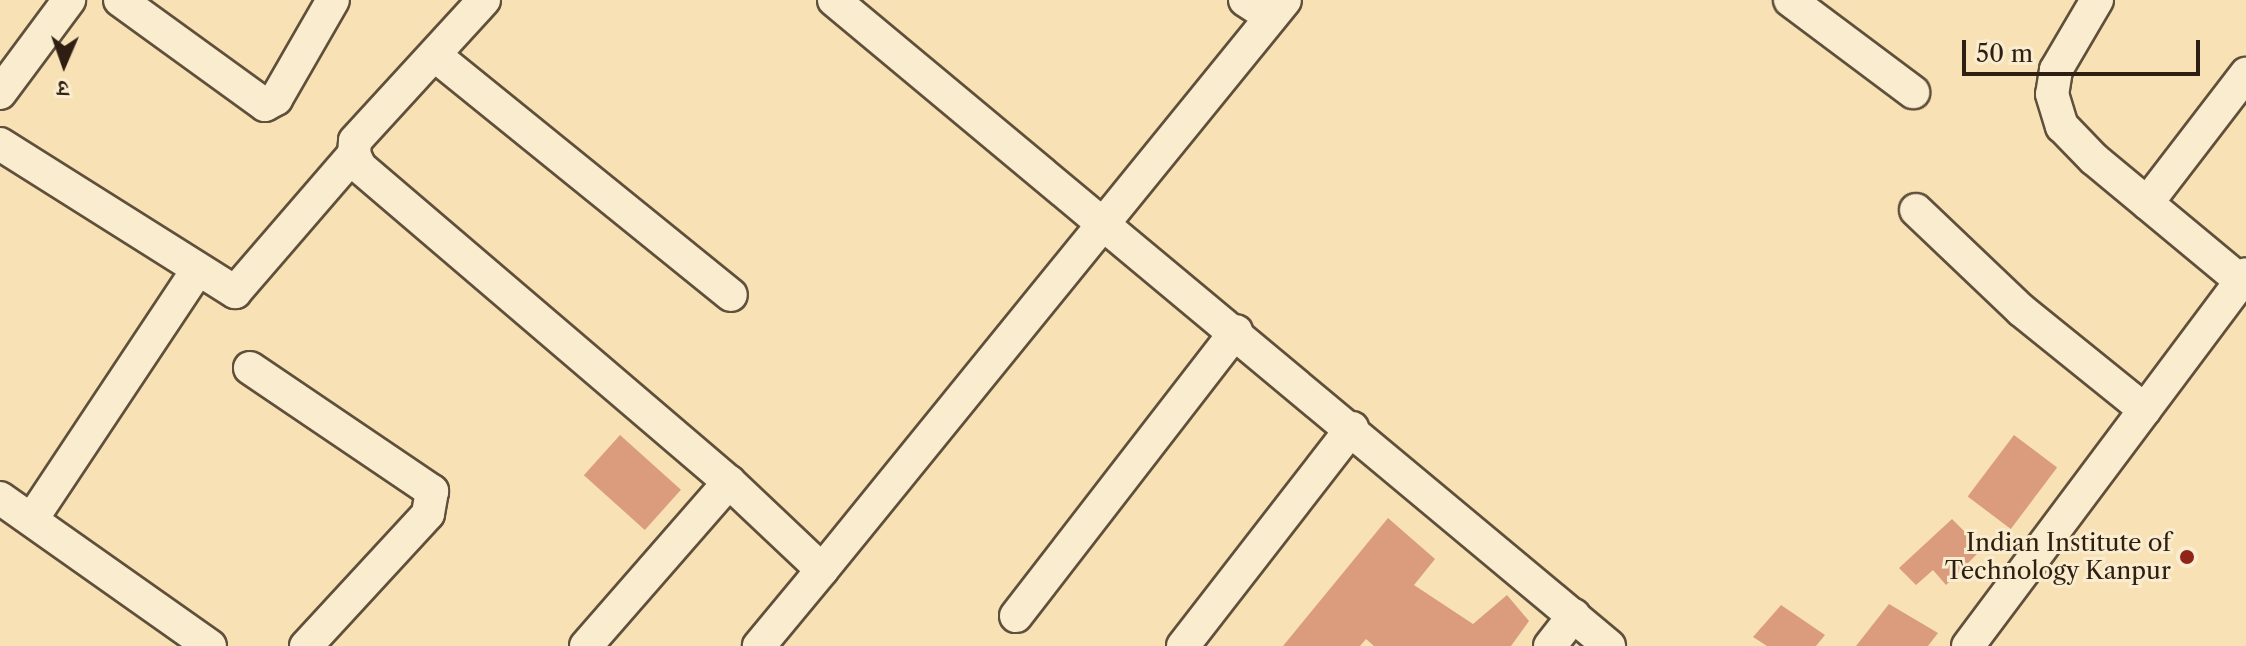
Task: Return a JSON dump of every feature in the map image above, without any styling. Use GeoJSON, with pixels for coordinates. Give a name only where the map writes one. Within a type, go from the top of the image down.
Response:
{"type":"FeatureCollection","features":[{"type":"Feature","properties":{"kind":"street"},"geometry":{"type":"LineString","coordinates":[[0,93],[69,0]]}},
{"type":"Feature","properties":{"kind":"street"},"geometry":{"type":"LineString","coordinates":[[120,0],[265,105],[276,99],[333,0]]}},
{"type":"Feature","properties":{"kind":"street"},"geometry":{"type":"LineString","coordinates":[[484,0],[437,57],[355,141],[354,154],[360,167],[729,482],[822,570]]}},
{"type":"Feature","properties":{"kind":"street"},"geometry":{"type":"LineString","coordinates":[[1790,0],[1913,92]]}},
{"type":"Feature","properties":{"kind":"street"},"geometry":{"type":"LineString","coordinates":[[1968,646],[2244,278],[2147,203],[2062,126],[2052,94],[2056,70],[2097,0]]}},
{"type":"Feature","properties":{"kind":"street"},"geometry":{"type":"LineString","coordinates":[[839,2],[1609,646]]}},
{"type":"Feature","properties":{"kind":"street"},"geometry":{"type":"LineString","coordinates":[[766,644],[822,570],[1104,223],[1267,6]]}},
{"type":"Feature","properties":{"kind":"street"},"geometry":{"type":"LineString","coordinates":[[437,57],[731,295]]}},
{"type":"Feature","properties":{"kind":"street"},"geometry":{"type":"LineString","coordinates":[[2147,203],[2246,74]]}},
{"type":"Feature","properties":{"kind":"street"},"geometry":{"type":"LineString","coordinates":[[0,144],[197,271],[235,292],[354,154]]}},
{"type":"Feature","properties":{"kind":"street"},"geometry":{"type":"LineString","coordinates":[[1916,210],[2021,310],[2145,410]]}},
{"type":"Feature","properties":{"kind":"street"},"geometry":{"type":"LineString","coordinates":[[32,519],[197,271]]}},
{"type":"Feature","properties":{"kind":"street"},"geometry":{"type":"LineString","coordinates":[[1016,616],[1236,331]]}},
{"type":"Feature","properties":{"kind":"street"},"geometry":{"type":"LineString","coordinates":[[250,368],[432,491],[428,514],[306,646]]}},
{"type":"Feature","properties":{"kind":"street"},"geometry":{"type":"LineString","coordinates":[[1183,646],[1352,428]]}},
{"type":"Feature","properties":{"kind":"street"},"geometry":{"type":"LineString","coordinates":[[586,646],[729,482]]}},
{"type":"Feature","properties":{"kind":"street"},"geometry":{"type":"LineString","coordinates":[[0,498],[199,643]]}},
{"type":"Feature","properties":{"kind":"street"},"geometry":{"type":"LineString","coordinates":[[1550,646],[1574,615]]}},
{"type":"Feature","properties":{"kind":"building"},"geometry":{"type":"Polygon","coordinates":[[[620,435],[681,490],[645,530],[584,475],[620,435]]]}},
{"type":"Feature","properties":{"kind":"building"},"geometry":{"type":"Polygon","coordinates":[[[2014,435],[2057,467],[2011,529],[1968,496],[2014,435]]]}},
{"type":"Feature","properties":{"kind":"building"},"geometry":{"type":"Polygon","coordinates":[[[1388,518],[1435,559],[1414,585],[1473,624],[1507,595],[1529,621],[1511,646],[1374,646],[1366,639],[1360,646],[1283,646],[1388,518]]]}},
{"type":"Feature","properties":{"kind":"building"},"geometry":{"type":"Polygon","coordinates":[[[1952,519],[1982,549],[1946,585],[1933,570],[1916,585],[1899,568],[1952,519]]]}},
{"type":"Feature","properties":{"kind":"building"},"geometry":{"type":"Polygon","coordinates":[[[1889,604],[1938,633],[1928,646],[1856,646],[1889,604]]]}},
{"type":"Feature","properties":{"kind":"building"},"geometry":{"type":"Polygon","coordinates":[[[1781,605],[1825,635],[1816,646],[1767,646],[1753,637],[1781,605]]]}},
{"type":"Feature","properties":{"kind":"place","name":"Indian Institute of Technology Kanpur"},"geometry":{"type":"Point","coordinates":[2187,557]}}]}
